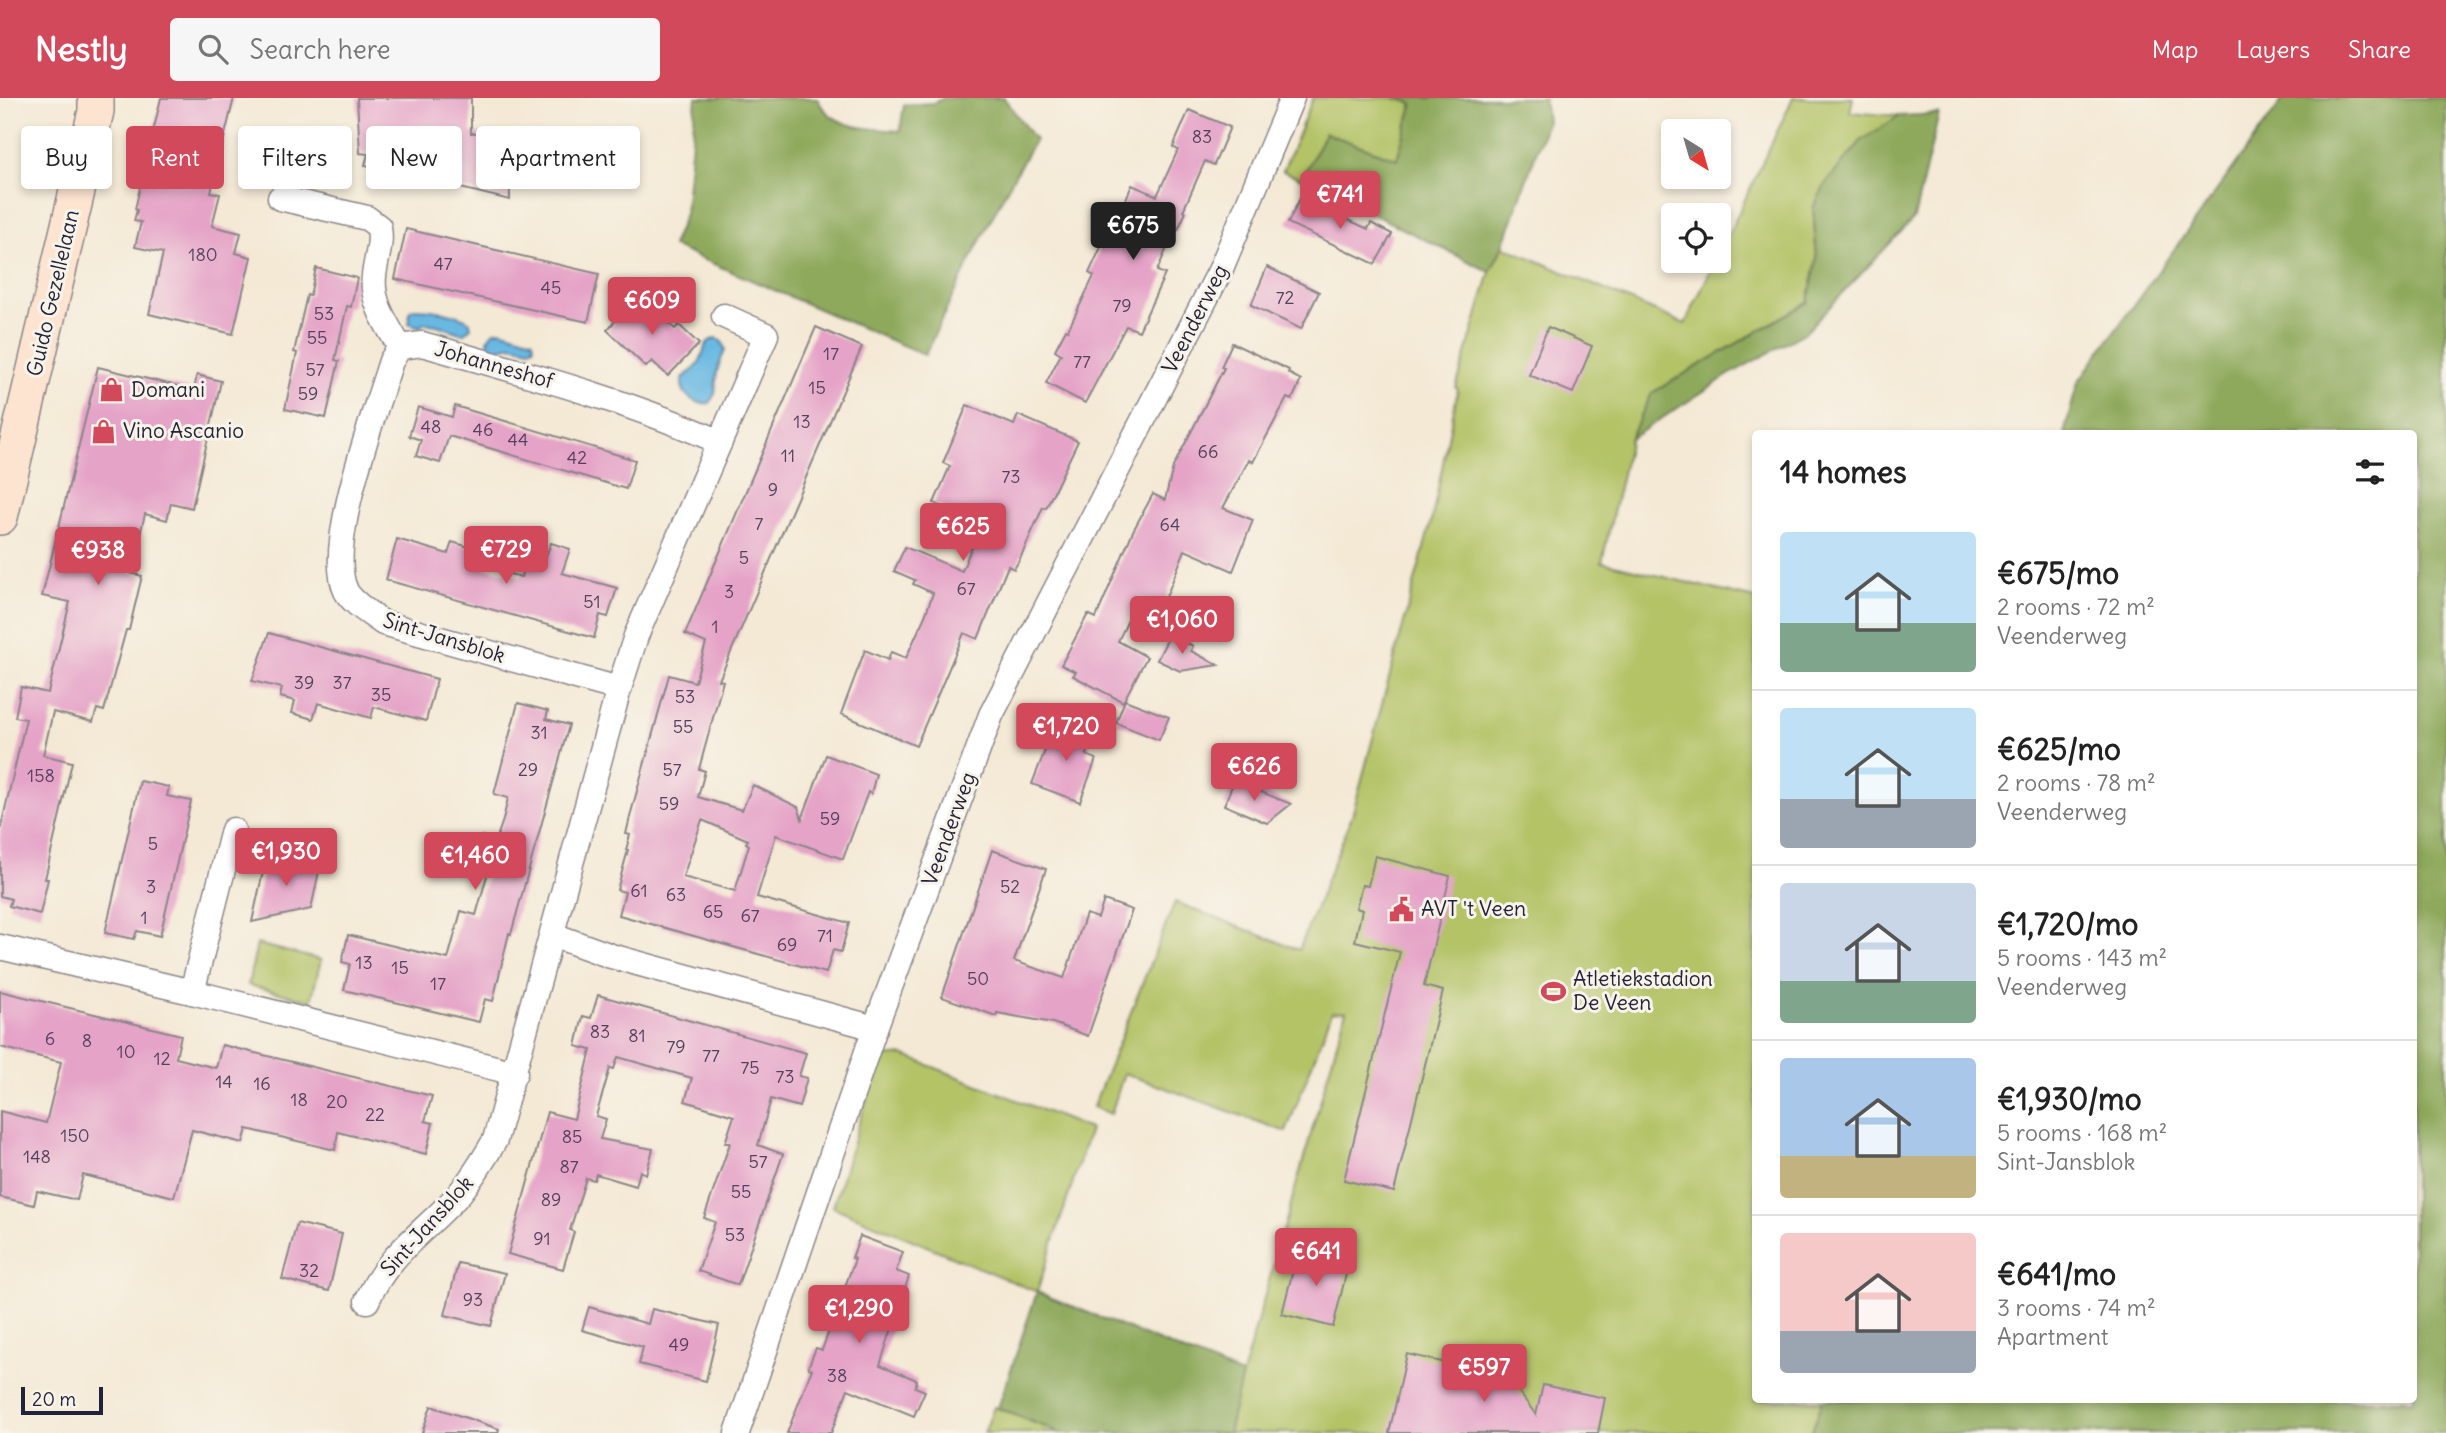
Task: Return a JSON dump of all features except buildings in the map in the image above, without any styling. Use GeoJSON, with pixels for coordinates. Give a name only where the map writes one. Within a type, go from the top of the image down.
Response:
{"type":"FeatureCollection","features":[{"type":"Feature","properties":{"kind":"main road","name":"Guido Gezellelaan"},"geometry":{"type":"LineString","coordinates":[[0,517],[99,102]]}},
{"type":"Feature","properties":{"kind":"street","name":"Veenderweg"},"geometry":{"type":"LineString","coordinates":[[737,1433],[875,1028],[991,715],[1220,271],[1292,98]]}},
{"type":"Feature","properties":{"kind":"street"},"geometry":{"type":"LineString","coordinates":[[279,198],[367,218],[379,227],[381,242],[373,277],[375,302],[400,347]]}},
{"type":"Feature","properties":{"kind":"street"},"geometry":{"type":"LineString","coordinates":[[720,442],[766,335],[724,316]]}},
{"type":"Feature","properties":{"kind":"street","name":"Johanneshof"},"geometry":{"type":"LineString","coordinates":[[400,347],[422,344],[566,386],[684,426],[720,442]]}},
{"type":"Feature","properties":{"kind":"street","name":"Sint-Jansblok"},"geometry":{"type":"LineString","coordinates":[[400,347],[391,360],[355,481],[344,531],[340,564],[347,592],[364,609],[383,622],[619,689]]}},
{"type":"Feature","properties":{"kind":"street","name":"Sint-Jansblok"},"geometry":{"type":"LineString","coordinates":[[367,1301],[384,1270],[404,1246],[457,1195],[478,1169],[495,1140],[636,636],[720,442]]}},
{"type":"Feature","properties":{"kind":"street"},"geometry":{"type":"LineString","coordinates":[[192,992],[233,830]]}},
{"type":"Feature","properties":{"kind":"street"},"geometry":{"type":"LineString","coordinates":[[553,935],[611,956],[875,1028]]}},
{"type":"Feature","properties":{"kind":"street"},"geometry":{"type":"LineString","coordinates":[[0,947],[514,1073]]}},
{"type":"Feature","properties":{"kind":"green space"},"geometry":{"type":"Polygon","coordinates":[[[696,98],[817,98],[823,108],[842,122],[864,128],[900,131],[904,105],[934,103],[944,98],[1004,98],[1035,140],[977,246],[925,355],[672,246],[685,214],[696,98]]]}},
{"type":"Feature","properties":{"kind":"green space"},"geometry":{"type":"Polygon","coordinates":[[[1313,98],[1393,98],[1413,102],[1397,159],[1325,133],[1302,179],[1283,171],[1313,98]]]}},
{"type":"Feature","properties":{"kind":"green space"},"geometry":{"type":"Polygon","coordinates":[[[1393,98],[1544,98],[1547,122],[1503,246],[1490,272],[1302,179],[1325,133],[1397,159],[1413,103],[1393,98]]]}},
{"type":"Feature","properties":{"kind":"green space","name":"Atletiekstadion De Veen"},"geometry":{"type":"Polygon","coordinates":[[[1793,98],[1853,98],[1850,112],[1899,116],[1814,224],[1817,259],[1808,302],[1652,393],[1630,439],[1602,562],[1752,598],[1752,1403],[1822,1403],[1811,1433],[1228,1433],[1242,1375],[1346,1011],[1332,1012],[1286,1132],[1124,1073],[1111,1114],[1093,1107],[1175,902],[1299,950],[1352,816],[1432,518],[1458,389],[1456,388],[1490,272],[1503,246],[1685,324],[1709,273],[1731,273],[1731,229],[1793,98]]]}},
{"type":"Feature","properties":{"kind":"green space"},"geometry":{"type":"Polygon","coordinates":[[[2284,98],[2446,98],[2446,1433],[1811,1433],[1822,1403],[2417,1403],[2417,430],[2065,430],[2078,382],[2284,98]]]}},
{"type":"Feature","properties":{"kind":"green space"},"geometry":{"type":"Polygon","coordinates":[[[1939,114],[1914,218],[1806,332],[1727,376],[1630,439],[1652,393],[1808,302],[1817,259],[1813,208],[1826,183],[1862,140],[1899,116],[1939,114]]]}},
{"type":"Feature","properties":{"kind":"green space"},"geometry":{"type":"Polygon","coordinates":[[[257,944],[321,960],[311,1001],[248,985],[257,944]]]}},
{"type":"Feature","properties":{"kind":"green space"},"geometry":{"type":"Polygon","coordinates":[[[903,1055],[1090,1129],[1037,1292],[833,1207],[875,1072],[886,1057],[903,1055]]]}},
{"type":"Feature","properties":{"kind":"green space"},"geometry":{"type":"Polygon","coordinates":[[[1037,1292],[1242,1375],[1228,1433],[1060,1433],[998,1408],[1037,1292]]]}},
{"type":"Feature","properties":{"kind":"green space"},"geometry":{"type":"Polygon","coordinates":[[[994,1407],[1060,1433],[984,1433],[994,1407]]]}},
{"type":"Feature","properties":{"kind":"water"},"geometry":{"type":"Polygon","coordinates":[[[414,309],[451,313],[470,322],[471,328],[463,334],[437,325],[424,323],[420,327],[409,323],[409,312],[414,309]]]}},
{"type":"Feature","properties":{"kind":"water"},"geometry":{"type":"Polygon","coordinates":[[[500,330],[533,340],[534,347],[530,349],[511,345],[494,350],[489,346],[488,338],[493,332],[500,330]]]}},
{"type":"Feature","properties":{"kind":"water"},"geometry":{"type":"Polygon","coordinates":[[[716,338],[722,342],[725,349],[717,371],[715,393],[710,403],[694,401],[686,395],[682,380],[699,363],[705,346],[716,338]]]}},
{"type":"Feature","properties":{"kind":"place","name":"Domani"},"geometry":{"type":"Point","coordinates":[111,390]}},
{"type":"Feature","properties":{"kind":"place","name":"Vino Ascanio"},"geometry":{"type":"Point","coordinates":[103,431]}},
{"type":"Feature","properties":{"kind":"place","name":"AVT 't Veen"},"geometry":{"type":"Point","coordinates":[1401,909]}},
{"type":"Feature","properties":{"kind":"place","name":"Atletiekstadion De Veen"},"geometry":{"type":"Point","coordinates":[1553,991]}}]}
